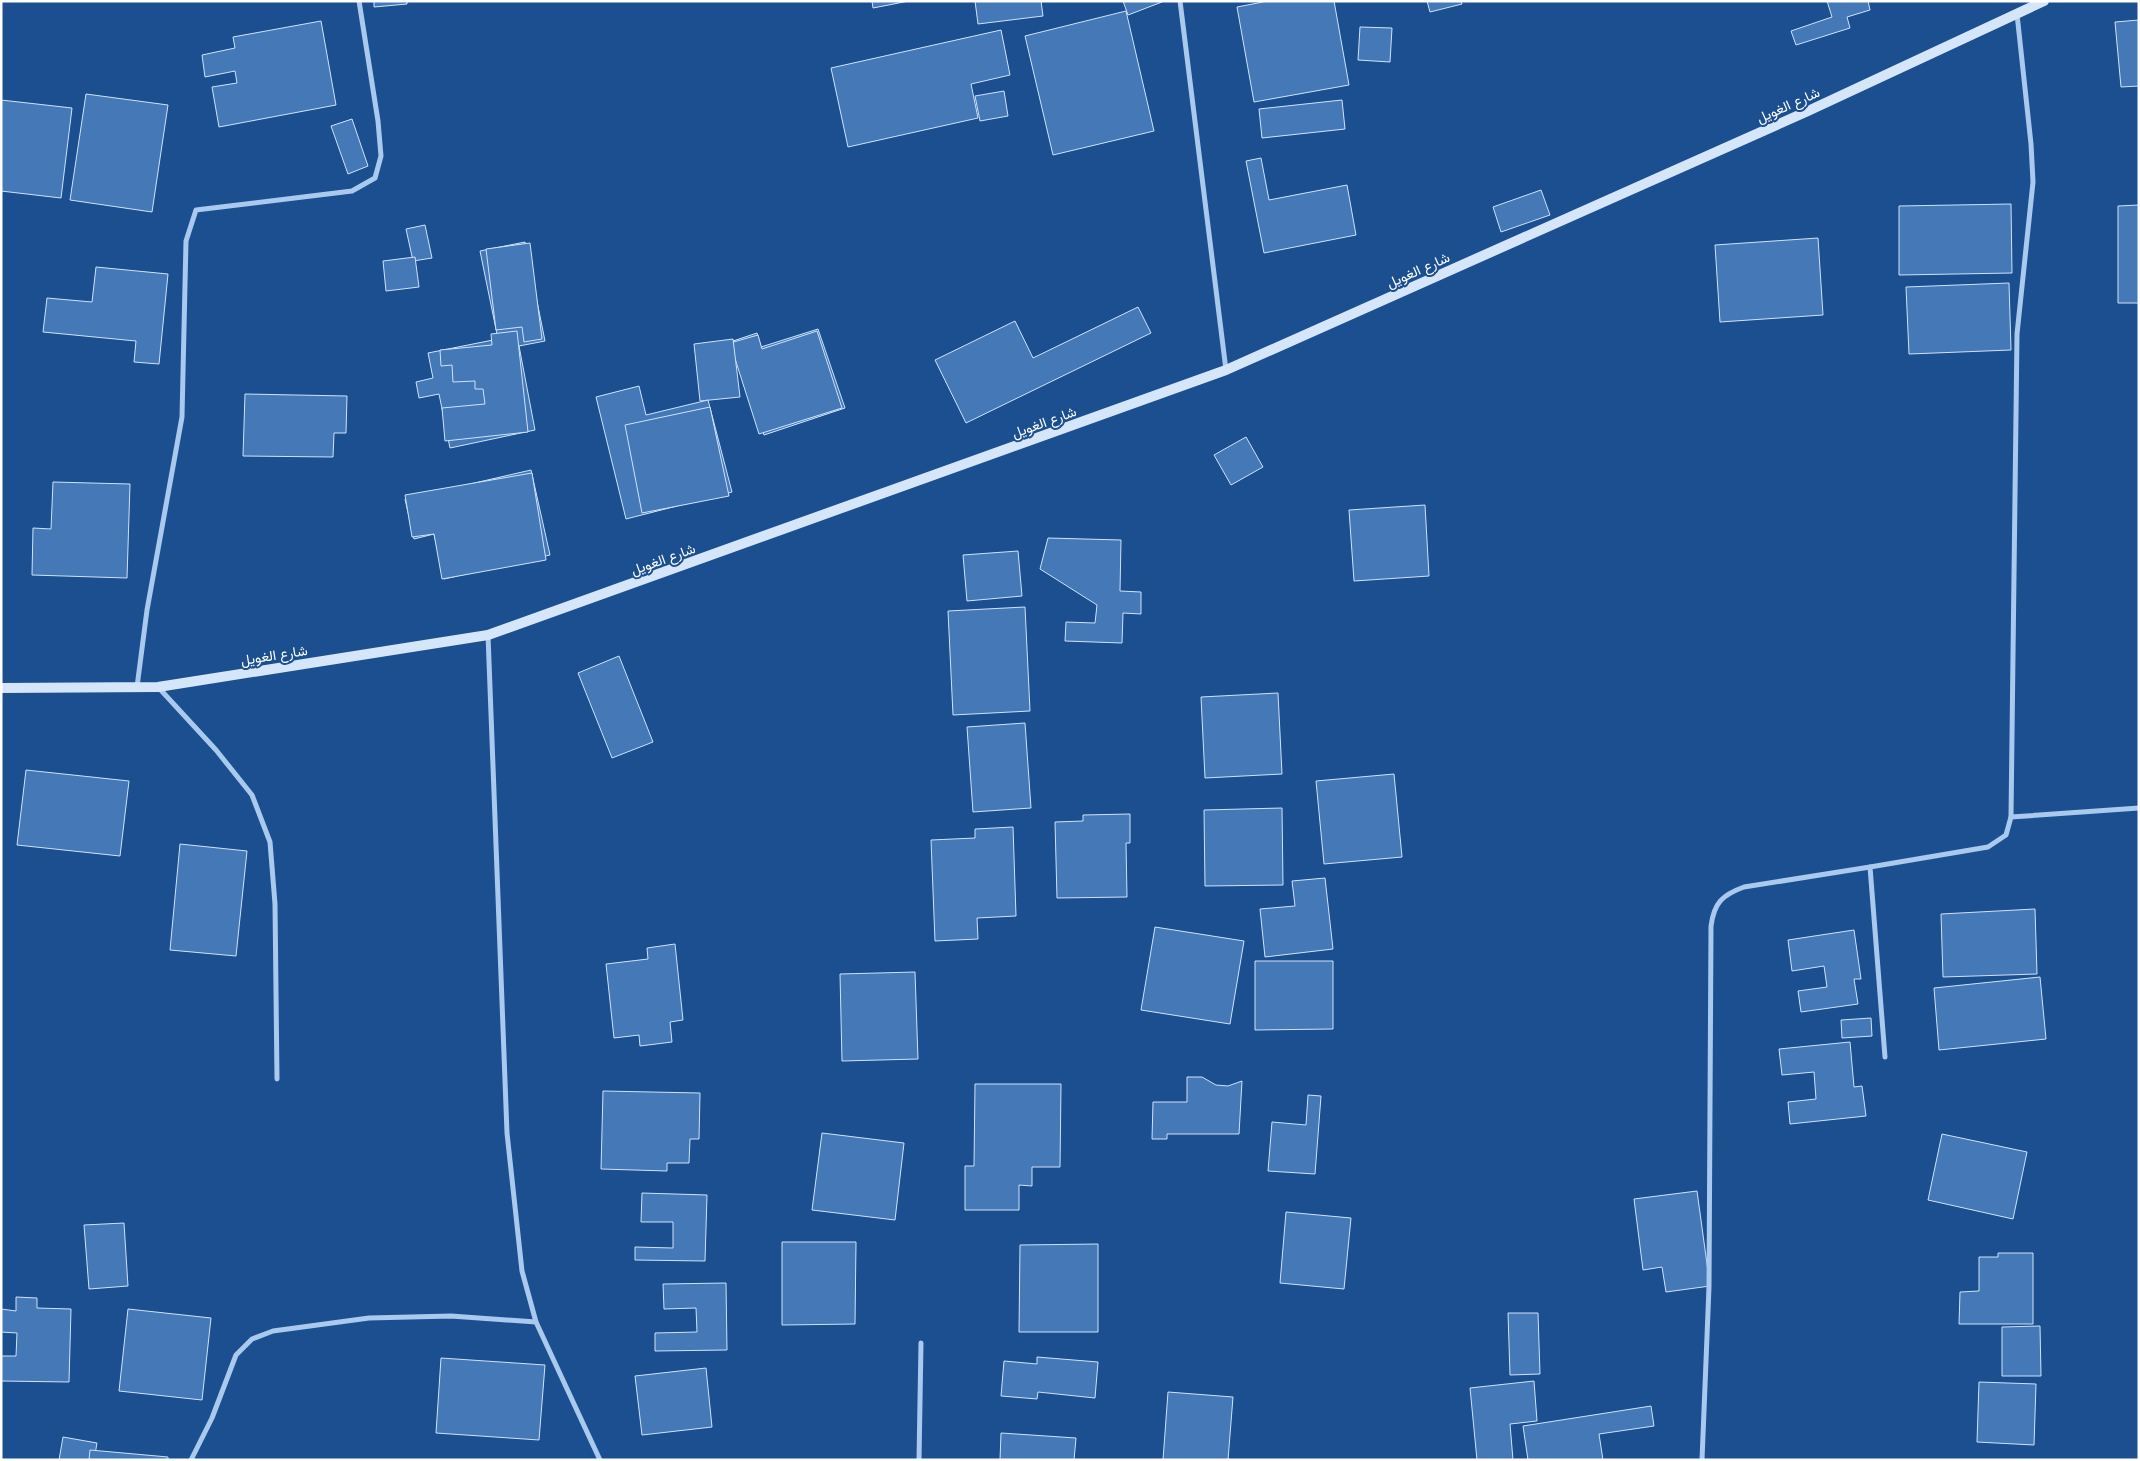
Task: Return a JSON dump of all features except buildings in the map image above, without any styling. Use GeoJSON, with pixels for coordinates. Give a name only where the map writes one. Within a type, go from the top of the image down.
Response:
{"type":"FeatureCollection","features":[{"type":"Feature","properties":{"kind":"street"},"geometry":{"type":"LineString","coordinates":[[137,686],[147,610],[182,417],[186,241],[196,210],[352,191],[375,178],[381,156],[359,1]]}},
{"type":"Feature","properties":{"kind":"street"},"geometry":{"type":"LineString","coordinates":[[1180,1],[1226,370]]}},
{"type":"Feature","properties":{"kind":"street","name":"شارع الغويل"},"geometry":{"type":"LineString","coordinates":[[1,688],[158,687],[488,635],[1226,370],[1799,115],[2044,1]]}},
{"type":"Feature","properties":{"kind":"street"},"geometry":{"type":"LineString","coordinates":[[1702,1460],[1709,1287],[1711,936],[1713,910],[1726,894],[1744,887],[1988,848],[2006,835],[2012,817],[2017,334],[2033,182],[2032,144],[2018,14]]}},
{"type":"Feature","properties":{"kind":"street"},"geometry":{"type":"LineString","coordinates":[[488,635],[507,1133],[522,1271],[536,1322],[600,1460]]}},
{"type":"Feature","properties":{"kind":"street"},"geometry":{"type":"LineString","coordinates":[[158,687],[216,750],[252,795],[270,842],[275,904],[277,1079]]}},
{"type":"Feature","properties":{"kind":"street"},"geometry":{"type":"LineString","coordinates":[[2012,817],[2139,808]]}},
{"type":"Feature","properties":{"kind":"street"},"geometry":{"type":"LineString","coordinates":[[1870,868],[1885,1057]]}},
{"type":"Feature","properties":{"kind":"street"},"geometry":{"type":"LineString","coordinates":[[191,1460],[212,1418],[236,1355],[252,1339],[273,1331],[369,1318],[451,1316],[536,1322]]}},
{"type":"Feature","properties":{"kind":"street"},"geometry":{"type":"LineString","coordinates":[[919,1460],[921,1343]]}}]}
